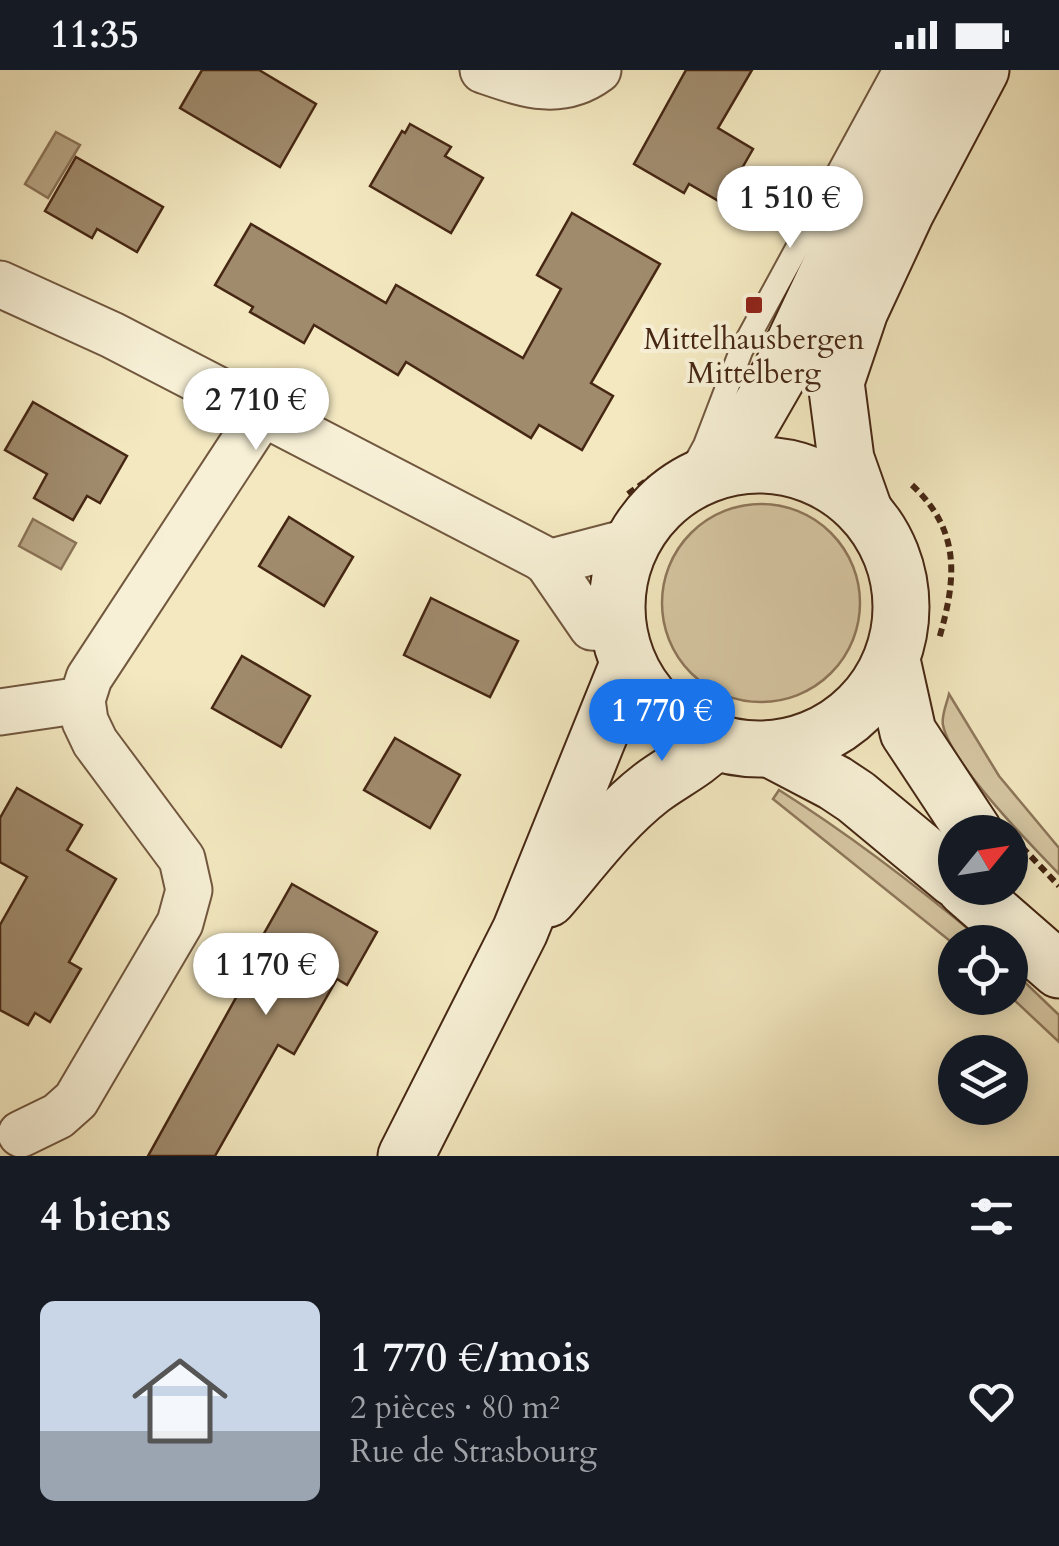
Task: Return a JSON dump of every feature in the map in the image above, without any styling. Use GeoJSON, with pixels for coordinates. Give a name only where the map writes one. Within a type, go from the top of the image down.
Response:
{"type":"FeatureCollection","features":[{"type":"Feature","properties":{"kind":"main road"},"geometry":{"type":"LineString","coordinates":[[915,651],[843,722],[808,741],[770,749],[714,742],[678,725],[649,698],[623,646],[618,583],[632,541],[654,510],[701,477],[743,437],[784,365],[923,70]]}},
{"type":"Feature","properties":{"kind":"main road"},"geometry":{"type":"LineString","coordinates":[[963,815],[908,732],[915,651],[901,621],[900,581],[887,543],[886,495],[846,459],[836,382],[860,310],[906,212],[981,70]]}},
{"type":"Feature","properties":{"kind":"main road"},"geometry":{"type":"LineString","coordinates":[[701,477],[757,464],[796,468],[834,485],[886,495]]}},
{"type":"Feature","properties":{"kind":"main road"},"geometry":{"type":"LineString","coordinates":[[406,1156],[520,931],[623,646]]}},
{"type":"Feature","properties":{"kind":"main road"},"geometry":{"type":"LineString","coordinates":[[520,931],[614,822],[651,788],[697,760],[714,742]]}},
{"type":"Feature","properties":{"kind":"main road"},"geometry":{"type":"LineString","coordinates":[[770,749],[836,783],[938,865]]}},
{"type":"Feature","properties":{"kind":"main road"},"geometry":{"type":"LineString","coordinates":[[984,905],[1059,970]]}},
{"type":"Feature","properties":{"kind":"main road"},"geometry":{"type":"LineString","coordinates":[[1028,905],[1059,945]]}},
{"type":"Feature","properties":{"kind":"street"},"geometry":{"type":"LineString","coordinates":[[483,70],[547,88],[570,86],[598,70]]}},
{"type":"Feature","properties":{"kind":"street"},"geometry":{"type":"LineString","coordinates":[[0,284],[112,335],[548,563],[592,627],[623,646]]}},
{"type":"Feature","properties":{"kind":"street"},"geometry":{"type":"LineString","coordinates":[[21,1134],[58,1116],[76,1100],[180,923],[189,890],[182,859],[95,742],[85,720],[82,700],[89,678],[262,414]]}},
{"type":"Feature","properties":{"kind":"street"},"geometry":{"type":"LineString","coordinates":[[548,563],[632,541]]}},
{"type":"Feature","properties":{"kind":"street"},"geometry":{"type":"LineString","coordinates":[[0,712],[82,700]]}},
{"type":"Feature","properties":{"kind":"lane"},"geometry":{"type":"LineString","coordinates":[[701,477],[705,446],[741,350],[894,70]]}},
{"type":"Feature","properties":{"kind":"path"},"geometry":{"type":"LineString","coordinates":[[886,495],[933,508],[951,556],[950,605],[915,651]]}},
{"type":"Feature","properties":{"kind":"path"},"geometry":{"type":"LineString","coordinates":[[1028,854],[1059,886]]}},
{"type":"Feature","properties":{"kind":"shaded area"},"geometry":{"type":"Polygon","coordinates":[[[56,132],[80,145],[48,198],[25,184],[56,132]]]}},
{"type":"Feature","properties":{"kind":"shaded area"},"geometry":{"type":"Polygon","coordinates":[[[761,504],[799,512],[831,533],[852,565],[860,603],[852,641],[831,673],[799,694],[761,702],[723,694],[691,673],[670,641],[662,603],[670,565],[691,533],[723,512],[761,504]]]}},
{"type":"Feature","properties":{"kind":"shaded area"},"geometry":{"type":"Polygon","coordinates":[[[33,519],[76,543],[61,569],[19,546],[33,519]]]}},
{"type":"Feature","properties":{"kind":"shaded area"},"geometry":{"type":"Polygon","coordinates":[[[949,694],[999,776],[1059,848],[1059,874],[1028,842],[1028,815],[1004,815],[960,761],[943,725],[949,694]]]}},
{"type":"Feature","properties":{"kind":"shaded area"},"geometry":{"type":"Polygon","coordinates":[[[779,790],[833,825],[963,925],[938,925],[938,931],[773,799],[779,790]]]}},
{"type":"Feature","properties":{"kind":"shaded area"},"geometry":{"type":"Polygon","coordinates":[[[1028,985],[1059,1015],[1059,1042],[1028,1013],[1028,985]]]}},
{"type":"Feature","properties":{"kind":"building"},"geometry":{"type":"Polygon","coordinates":[[[202,70],[259,70],[316,104],[280,167],[180,108],[202,70]]]}},
{"type":"Feature","properties":{"kind":"building"},"geometry":{"type":"Polygon","coordinates":[[[686,70],[752,70],[718,128],[753,149],[722,203],[689,184],[684,193],[634,164],[686,70]]]}},
{"type":"Feature","properties":{"kind":"building"},"geometry":{"type":"Polygon","coordinates":[[[410,124],[451,147],[445,156],[483,178],[451,233],[370,186],[410,124]]]}},
{"type":"Feature","properties":{"kind":"building"},"geometry":{"type":"Polygon","coordinates":[[[76,157],[163,207],[137,252],[97,229],[92,238],[45,211],[76,157]]]}},
{"type":"Feature","properties":{"kind":"building"},"geometry":{"type":"Polygon","coordinates":[[[572,213],[660,264],[591,383],[613,396],[582,450],[539,425],[531,438],[406,362],[398,375],[314,325],[304,343],[250,312],[253,307],[215,285],[251,224],[386,303],[396,285],[523,358],[561,289],[537,275],[572,213]]]}},
{"type":"Feature","properties":{"kind":"building"},"geometry":{"type":"Polygon","coordinates":[[[33,402],[127,456],[100,503],[87,496],[73,520],[34,498],[47,474],[5,450],[33,402]]]}},
{"type":"Feature","properties":{"kind":"building"},"geometry":{"type":"Polygon","coordinates":[[[289,517],[353,557],[324,606],[259,566],[289,517]]]}},
{"type":"Feature","properties":{"kind":"building"},"geometry":{"type":"Polygon","coordinates":[[[431,598],[518,641],[490,697],[404,655],[431,598]]]}},
{"type":"Feature","properties":{"kind":"building"},"geometry":{"type":"Polygon","coordinates":[[[242,656],[310,696],[281,747],[212,708],[242,656]]]}},
{"type":"Feature","properties":{"kind":"building"},"geometry":{"type":"Polygon","coordinates":[[[395,738],[460,775],[430,828],[364,790],[395,738]]]}},
{"type":"Feature","properties":{"kind":"building"},"geometry":{"type":"Polygon","coordinates":[[[17,788],[82,825],[67,850],[116,879],[69,962],[81,969],[50,1022],[35,1013],[28,1025],[0,1010],[0,925],[27,877],[0,862],[0,818],[17,788]]]}},
{"type":"Feature","properties":{"kind":"building"},"geometry":{"type":"Polygon","coordinates":[[[292,884],[377,932],[347,985],[337,979],[294,1054],[278,1045],[215,1156],[148,1156],[268,940],[262,937],[292,884]]]}},
{"type":"Feature","properties":{"kind":"place","name":"Mittelhausbergen Mittelberg"},"geometry":{"type":"Point","coordinates":[754,305]}}]}
